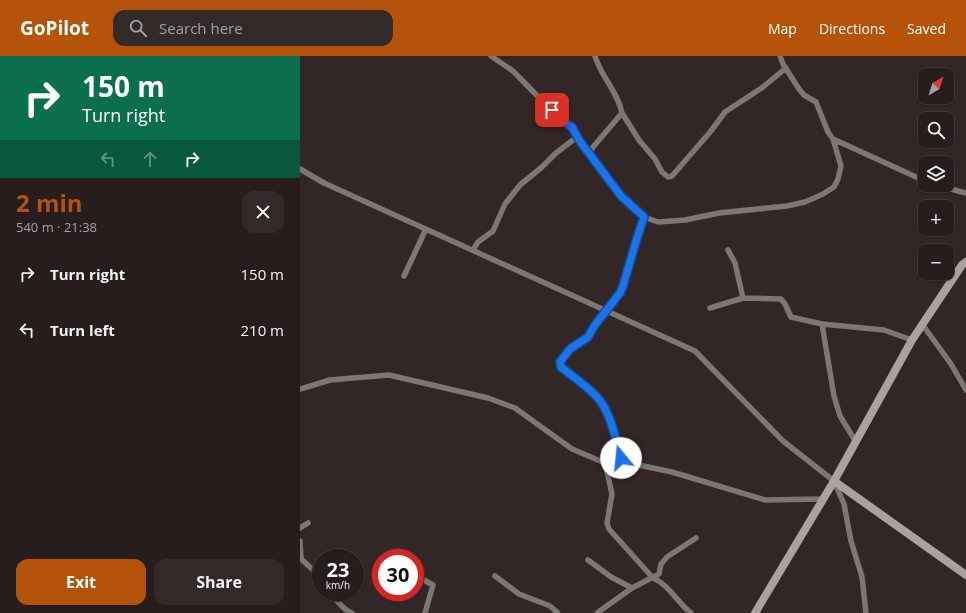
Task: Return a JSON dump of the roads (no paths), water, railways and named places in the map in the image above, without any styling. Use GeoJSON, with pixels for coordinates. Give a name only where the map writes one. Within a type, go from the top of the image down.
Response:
{"type":"FeatureCollection","features":[{"type":"Feature","properties":{"kind":"street"},"geometry":{"type":"LineString","coordinates":[[491,56],[523,80],[561,120],[572,127],[589,154],[621,196],[644,217],[658,222],[685,220],[719,213],[787,206],[805,202],[824,194],[834,187],[838,179],[841,166],[833,139],[826,127],[816,102],[804,95],[799,89],[780,56]]}},
{"type":"Feature","properties":{"kind":"street"},"geometry":{"type":"LineString","coordinates":[[595,56],[599,68],[616,96],[622,113],[655,159],[662,172],[668,177],[672,176],[712,131],[725,112],[763,87],[786,68]]}},
{"type":"Feature","properties":{"kind":"street"},"geometry":{"type":"LineString","coordinates":[[589,154],[593,147],[622,113]]}},
{"type":"Feature","properties":{"kind":"street"},"geometry":{"type":"LineString","coordinates":[[473,250],[478,242],[493,230],[505,204],[520,185],[556,153],[577,137]]}},
{"type":"Feature","properties":{"kind":"street"},"geometry":{"type":"LineString","coordinates":[[833,139],[918,178]]}},
{"type":"Feature","properties":{"kind":"street"},"geometry":{"type":"LineString","coordinates":[[300,169],[324,183],[695,351],[783,441],[834,481],[966,576]]}},
{"type":"Feature","properties":{"kind":"street"},"geometry":{"type":"LineString","coordinates":[[954,190],[966,193]]}},
{"type":"Feature","properties":{"kind":"street"},"geometry":{"type":"LineString","coordinates":[[620,461],[621,458],[602,402],[591,391],[561,367],[560,362],[570,349],[588,337],[620,293],[644,217]]}},
{"type":"Feature","properties":{"kind":"street"},"geometry":{"type":"LineString","coordinates":[[404,276],[426,229]]}},
{"type":"Feature","properties":{"kind":"street"},"geometry":{"type":"LineString","coordinates":[[728,250],[735,263],[743,298]]}},
{"type":"Feature","properties":{"kind":"street"},"geometry":{"type":"LineString","coordinates":[[755,613],[834,481],[912,340],[962,265],[966,262]]}},
{"type":"Feature","properties":{"kind":"street"},"geometry":{"type":"LineString","coordinates":[[710,308],[743,298],[781,299],[791,317],[822,324],[884,330],[912,340]]}},
{"type":"Feature","properties":{"kind":"street"},"geometry":{"type":"LineString","coordinates":[[822,324],[834,396],[840,416],[856,442]]}},
{"type":"Feature","properties":{"kind":"street"},"geometry":{"type":"LineString","coordinates":[[922,324],[951,364],[966,390]]}},
{"type":"Feature","properties":{"kind":"street"},"geometry":{"type":"LineString","coordinates":[[300,389],[330,380],[389,375],[488,398],[515,408],[572,449],[605,463],[620,461],[672,472],[765,500],[824,498]]}},
{"type":"Feature","properties":{"kind":"street"},"geometry":{"type":"LineString","coordinates":[[605,463],[612,494],[607,523],[609,529],[653,578],[661,582],[690,613]]}},
{"type":"Feature","properties":{"kind":"street"},"geometry":{"type":"LineString","coordinates":[[834,481],[844,504],[851,541],[862,577],[866,613]]}},
{"type":"Feature","properties":{"kind":"street"},"geometry":{"type":"LineString","coordinates":[[300,528],[308,523]]}},
{"type":"Feature","properties":{"kind":"street"},"geometry":{"type":"LineString","coordinates":[[597,613],[632,588],[659,574],[661,564],[666,557],[696,538]]}},
{"type":"Feature","properties":{"kind":"street"},"geometry":{"type":"LineString","coordinates":[[300,541],[300,558],[312,569]]}},
{"type":"Feature","properties":{"kind":"street"},"geometry":{"type":"LineString","coordinates":[[588,560],[611,577],[632,588]]}},
{"type":"Feature","properties":{"kind":"street"},"geometry":{"type":"LineString","coordinates":[[495,576],[519,594],[550,606],[558,613]]}},
{"type":"Feature","properties":{"kind":"street"},"geometry":{"type":"LineString","coordinates":[[424,580],[433,585],[425,613]]}},
{"type":"Feature","properties":{"kind":"street"},"geometry":{"type":"LineString","coordinates":[[337,601],[348,612],[352,613]]}}]}
